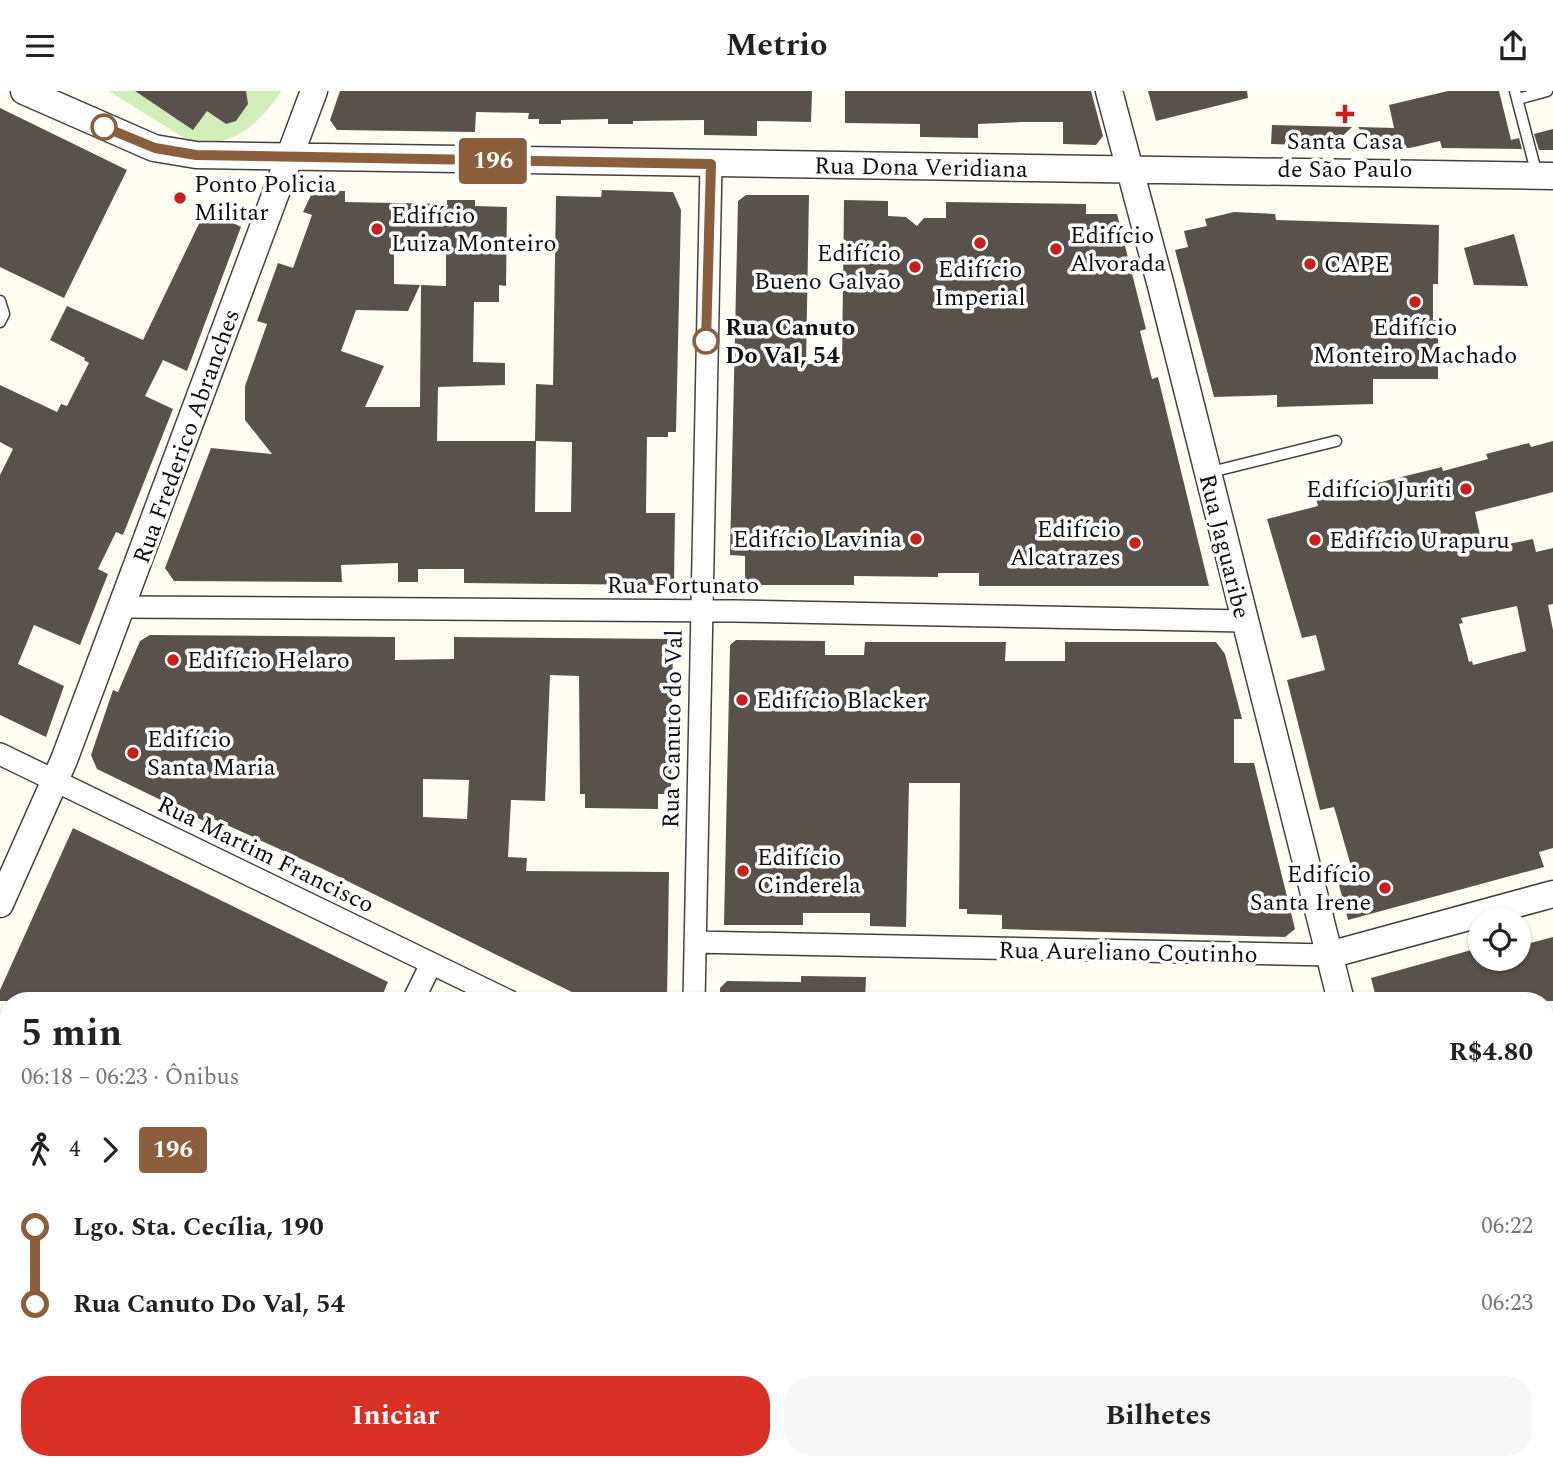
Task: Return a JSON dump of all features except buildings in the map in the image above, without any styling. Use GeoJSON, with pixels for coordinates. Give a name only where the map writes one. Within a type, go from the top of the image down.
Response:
{"type":"FeatureCollection","features":[{"type":"Feature","properties":{"kind":"street","name":"Rua Dona Veridiana"},"geometry":{"type":"LineString","coordinates":[[24,91],[155,148],[196,155],[1545,175]]}},
{"type":"Feature","properties":{"kind":"street","name":"Rua Frederico Abranches"},"geometry":{"type":"LineString","coordinates":[[0,904],[56,781],[314,91]]}},
{"type":"Feature","properties":{"kind":"street","name":"Rua Jaguaribe"},"geometry":{"type":"LineString","coordinates":[[1109,91],[1339,992]]}},
{"type":"Feature","properties":{"kind":"street","name":"Rua Canuto do Val"},"geometry":{"type":"LineString","coordinates":[[694,992],[711,164]]}},
{"type":"Feature","properties":{"kind":"street","name":"Rua Fortunato"},"geometry":{"type":"LineString","coordinates":[[122,607],[700,611],[1244,621]]}},
{"type":"Feature","properties":{"kind":"street","name":"Rua Martim Francisco"},"geometry":{"type":"LineString","coordinates":[[0,754],[490,992]]}},
{"type":"Feature","properties":{"kind":"street","name":"Rua Aureliano Coutinho"},"geometry":{"type":"LineString","coordinates":[[695,942],[1329,955],[1553,894]]}},
{"type":"Feature","properties":{"kind":"street"},"geometry":{"type":"LineString","coordinates":[[417,992],[431,964]]}},
{"type":"Feature","properties":{"kind":"lane"},"geometry":{"type":"LineString","coordinates":[[1545,175],[1517,95],[1547,91]]}},
{"type":"Feature","properties":{"kind":"lane"},"geometry":{"type":"LineString","coordinates":[[0,301],[4,314],[0,322]]}},
{"type":"Feature","properties":{"kind":"lane"},"geometry":{"type":"LineString","coordinates":[[1207,473],[1336,441]]}},
{"type":"Feature","properties":{"kind":"green space"},"geometry":{"type":"Polygon","coordinates":[[[109,91],[282,91],[255,122],[238,135],[198,147],[109,91]]]}},
{"type":"Feature","properties":{"kind":"bus line","name":"196"},"geometry":{"type":"LineString","coordinates":[[104,127],[155,148],[196,155],[711,164],[706,341]]}},
{"type":"Feature","properties":{"kind":"place","name":"Santa Casa de São Paulo"},"geometry":{"type":"Point","coordinates":[1345,114]}},
{"type":"Feature","properties":{"kind":"place","name":"Ponto Policia Militar"},"geometry":{"type":"Point","coordinates":[180,198]}},
{"type":"Feature","properties":{"kind":"place","name":"Edifício Luiza Monteiro"},"geometry":{"type":"Point","coordinates":[377,229]}},
{"type":"Feature","properties":{"kind":"place","name":"Edifício Imperial"},"geometry":{"type":"Point","coordinates":[980,243]}},
{"type":"Feature","properties":{"kind":"place","name":"Edifício Alvorada"},"geometry":{"type":"Point","coordinates":[1056,249]}},
{"type":"Feature","properties":{"kind":"place","name":"CAPE"},"geometry":{"type":"Point","coordinates":[1310,264]}},
{"type":"Feature","properties":{"kind":"place","name":"Edifício Bueno Galvão"},"geometry":{"type":"Point","coordinates":[915,267]}},
{"type":"Feature","properties":{"kind":"place","name":"Edifício Monteiro Machado"},"geometry":{"type":"Point","coordinates":[1415,302]}},
{"type":"Feature","properties":{"kind":"place","name":"Rua Canuto Do Val, 54"},"geometry":{"type":"Point","coordinates":[706,341]}},
{"type":"Feature","properties":{"kind":"place","name":"Edifício Juriti"},"geometry":{"type":"Point","coordinates":[1466,489]}},
{"type":"Feature","properties":{"kind":"place","name":"Edifício Lavinia"},"geometry":{"type":"Point","coordinates":[916,539]}},
{"type":"Feature","properties":{"kind":"place","name":"Edifício Urapuru"},"geometry":{"type":"Point","coordinates":[1315,540]}},
{"type":"Feature","properties":{"kind":"place","name":"Edifício Alcatrazes"},"geometry":{"type":"Point","coordinates":[1135,543]}},
{"type":"Feature","properties":{"kind":"place","name":"Edifício Helaro"},"geometry":{"type":"Point","coordinates":[173,660]}},
{"type":"Feature","properties":{"kind":"place","name":"Edifício Blacker"},"geometry":{"type":"Point","coordinates":[742,700]}},
{"type":"Feature","properties":{"kind":"place","name":"Edifício Santa Maria"},"geometry":{"type":"Point","coordinates":[133,753]}},
{"type":"Feature","properties":{"kind":"place","name":"Edifício Cinderela"},"geometry":{"type":"Point","coordinates":[743,871]}},
{"type":"Feature","properties":{"kind":"place","name":"Edifício Santa Irene"},"geometry":{"type":"Point","coordinates":[1385,888]}}]}
